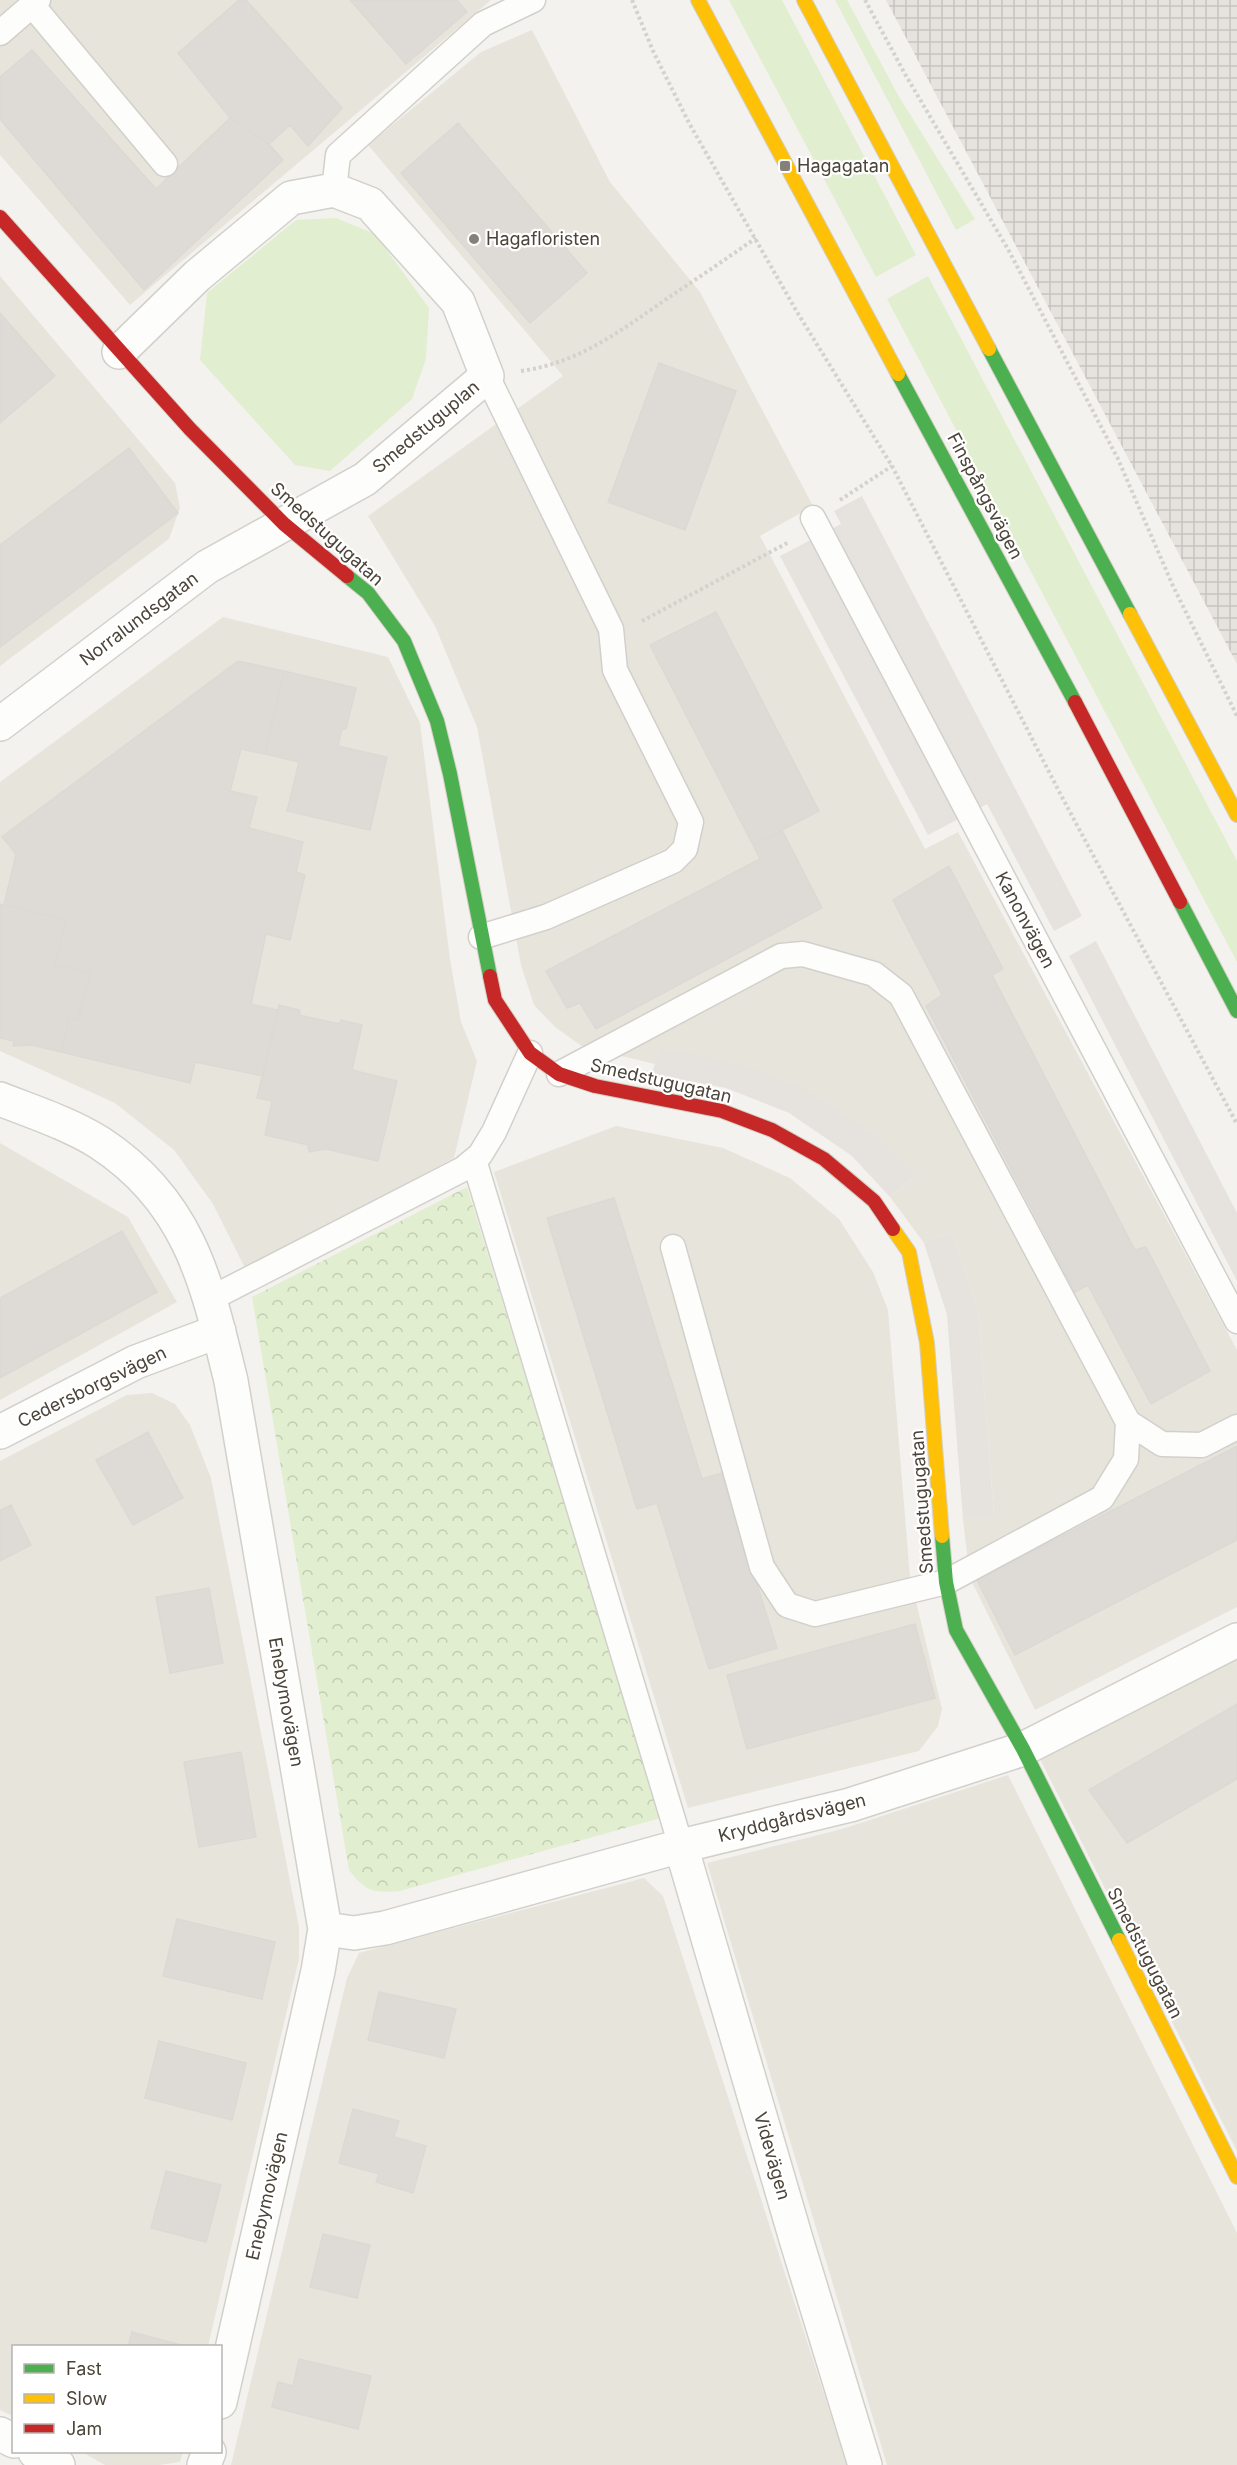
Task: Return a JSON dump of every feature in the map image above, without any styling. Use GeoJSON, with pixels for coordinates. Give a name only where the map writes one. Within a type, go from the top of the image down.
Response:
{"type":"FeatureCollection","features":[{"type":"Feature","properties":{"kind":"street","name":"Finspångsvägen"},"geometry":{"type":"LineString","coordinates":[[698,0],[790,176],[1094,737],[1237,1011]]}},
{"type":"Feature","properties":{"kind":"street"},"geometry":{"type":"LineString","coordinates":[[804,0],[1237,815]]}},
{"type":"Feature","properties":{"kind":"street"},"geometry":{"type":"LineString","coordinates":[[119,352],[197,276],[291,198],[334,190]]}},
{"type":"Feature","properties":{"kind":"street","name":"Smedstuguplan"},"geometry":{"type":"LineString","coordinates":[[284,524],[364,479],[487,376],[458,302],[370,204],[334,190]]}},
{"type":"Feature","properties":{"kind":"street","name":"Smedstugugatan"},"geometry":{"type":"LineString","coordinates":[[0,217],[190,429],[284,524],[368,593],[404,641],[437,721],[450,774],[495,1000],[530,1053],[559,1074],[595,1086],[722,1111],[772,1130],[824,1159],[874,1201],[909,1252],[927,1343],[946,1582],[956,1630],[1023,1749],[1237,2177]]}},
{"type":"Feature","properties":{"kind":"street","name":"Norralundsgatan"},"geometry":{"type":"LineString","coordinates":[[0,724],[207,567],[284,524]]}},
{"type":"Feature","properties":{"kind":"street","name":"Enebymovägen"},"geometry":{"type":"LineString","coordinates":[[0,1099],[53,1120],[99,1143],[146,1178],[174,1216],[198,1260],[231,1381],[325,1929],[318,1971],[222,2393]]}},
{"type":"Feature","properties":{"kind":"street","name":"Cedersborgsvägen"},"geometry":{"type":"LineString","coordinates":[[0,1432],[136,1362],[219,1331]]}},
{"type":"Feature","properties":{"kind":"street","name":"Kryddgårdsvägen"},"geometry":{"type":"LineString","coordinates":[[325,1929],[354,1933],[385,1928],[681,1846],[850,1804],[1023,1749],[1237,1640]]}},
{"type":"Feature","properties":{"kind":"street","name":"Videvägen"},"geometry":{"type":"LineString","coordinates":[[681,1846],[865,2465]]}},
{"type":"Feature","properties":{"kind":"street"},"geometry":{"type":"LineString","coordinates":[[38,2453],[58,2465]]}},
{"type":"Feature","properties":{"kind":"lane"},"geometry":{"type":"LineString","coordinates":[[334,190],[338,155],[483,24],[533,0]]}},
{"type":"Feature","properties":{"kind":"lane"},"geometry":{"type":"LineString","coordinates":[[0,33],[35,3],[165,164]]}},
{"type":"Feature","properties":{"kind":"lane"},"geometry":{"type":"LineString","coordinates":[[482,937],[546,916],[673,861],[685,849],[691,822],[615,670],[611,629],[487,376]]}},
{"type":"Feature","properties":{"kind":"lane","name":"Kanonvägen"},"geometry":{"type":"LineString","coordinates":[[813,518],[1237,1321]]}},
{"type":"Feature","properties":{"kind":"lane"},"geometry":{"type":"LineString","coordinates":[[559,1074],[781,956],[803,954],[874,974],[901,995],[1128,1422],[1162,1444],[1182,1445],[1202,1445],[1237,1427]]}},
{"type":"Feature","properties":{"kind":"lane"},"geometry":{"type":"LineString","coordinates":[[210,1299],[463,1169],[480,1155],[494,1132],[530,1053]]}},
{"type":"Feature","properties":{"kind":"lane"},"geometry":{"type":"LineString","coordinates":[[474,1160],[681,1846]]}},
{"type":"Feature","properties":{"kind":"lane"},"geometry":{"type":"LineString","coordinates":[[673,1247],[762,1568],[787,1605],[815,1614],[946,1582],[1102,1498],[1126,1459],[1128,1422]]}},
{"type":"Feature","properties":{"kind":"path"},"geometry":{"type":"LineString","coordinates":[[632,0],[652,51],[689,123],[797,312],[892,466],[1063,799],[1237,1124]]}},
{"type":"Feature","properties":{"kind":"path"},"geometry":{"type":"LineString","coordinates":[[865,0],[904,74],[1009,251],[1118,459],[1173,586],[1237,716]]}},
{"type":"Feature","properties":{"kind":"path"},"geometry":{"type":"LineString","coordinates":[[487,376],[538,368],[582,354],[627,327],[756,238]]}},
{"type":"Feature","properties":{"kind":"path"},"geometry":{"type":"LineString","coordinates":[[612,637],[804,533],[813,518],[892,466]]}},
{"type":"Feature","properties":{"kind":"shaded area"},"geometry":{"type":"Polygon","coordinates":[[[0,0],[491,0],[130,305],[0,155],[0,0]]]}},
{"type":"Feature","properties":{"kind":"shaded area"},"geometry":{"type":"Polygon","coordinates":[[[886,0],[1237,0],[1237,664],[886,0]]]}},
{"type":"Feature","properties":{"kind":"shaded area"},"geometry":{"type":"Polygon","coordinates":[[[532,30],[610,182],[700,292],[813,506],[760,536],[925,849],[958,832],[1237,1350],[1237,1607],[1035,1710],[970,1578],[963,1520],[994,1515],[978,1312],[952,1231],[924,1243],[890,1197],[916,1175],[659,1048],[655,1064],[583,1047],[555,1027],[534,1005],[521,965],[477,727],[435,626],[368,516],[563,376],[368,145],[481,52],[532,30]]]}},
{"type":"Feature","properties":{"kind":"shaded area"},"geometry":{"type":"Polygon","coordinates":[[[0,276],[175,483],[180,508],[169,539],[0,666],[0,276]]]}},
{"type":"Feature","properties":{"kind":"shaded area"},"geometry":{"type":"Polygon","coordinates":[[[862,496],[1082,916],[1054,931],[987,804],[928,835],[780,556],[841,524],[834,511],[862,496]]]}},
{"type":"Feature","properties":{"kind":"shaded area"},"geometry":{"type":"Polygon","coordinates":[[[223,617],[388,657],[420,723],[450,959],[461,1022],[477,1061],[454,1158],[245,1268],[213,1204],[174,1150],[115,1103],[0,1051],[0,782],[223,617]]]}},
{"type":"Feature","properties":{"kind":"shaded area"},"geometry":{"type":"Polygon","coordinates":[[[1096,941],[1237,1213],[1237,1281],[1069,956],[1096,941]]]}},
{"type":"Feature","properties":{"kind":"shaded area"},"geometry":{"type":"Polygon","coordinates":[[[659,1048],[735,1063],[800,1086],[874,1134],[916,1175],[890,1197],[852,1156],[789,1113],[726,1088],[652,1074],[659,1048]]]}},
{"type":"Feature","properties":{"kind":"shaded area"},"geometry":{"type":"Polygon","coordinates":[[[616,1126],[723,1148],[790,1178],[839,1219],[873,1272],[888,1310],[910,1577],[942,1709],[938,1726],[919,1751],[688,1808],[494,1172],[616,1126]]]}},
{"type":"Feature","properties":{"kind":"shaded area"},"geometry":{"type":"Polygon","coordinates":[[[0,1143],[128,1217],[177,1302],[0,1400],[0,1143]]]}},
{"type":"Feature","properties":{"kind":"shaded area"},"geometry":{"type":"Polygon","coordinates":[[[952,1231],[978,1312],[994,1516],[963,1520],[947,1315],[924,1243],[952,1231]]]}},
{"type":"Feature","properties":{"kind":"shaded area"},"geometry":{"type":"Polygon","coordinates":[[[152,1393],[175,1404],[190,1425],[211,1478],[299,1927],[299,1959],[208,2345],[12,2345],[12,2416],[0,2410],[0,1461],[127,1395],[152,1393]]]}},
{"type":"Feature","properties":{"kind":"shaded area"},"geometry":{"type":"Polygon","coordinates":[[[1237,1656],[1237,2151],[1040,1759],[1237,1656]]]}},
{"type":"Feature","properties":{"kind":"shaded area"},"geometry":{"type":"Polygon","coordinates":[[[1008,1775],[1237,2233],[1237,2465],[887,2465],[707,1863],[842,1829],[1008,1775]]]}},
{"type":"Feature","properties":{"kind":"shaded area"},"geometry":{"type":"Polygon","coordinates":[[[644,1878],[663,1896],[847,2465],[231,2465],[347,1978],[359,1953],[644,1878]]]}},
{"type":"Feature","properties":{"kind":"shaded area"},"geometry":{"type":"Polygon","coordinates":[[[84,2453],[183,2453],[180,2462],[159,2465],[105,2465],[84,2453]]]}},
{"type":"Feature","properties":{"kind":"green space"},"geometry":{"type":"Polygon","coordinates":[[[729,0],[782,0],[916,255],[876,277],[729,0]]]}},
{"type":"Feature","properties":{"kind":"green space"},"geometry":{"type":"Polygon","coordinates":[[[835,0],[847,0],[898,95],[975,219],[956,230],[835,0]]]}},
{"type":"Feature","properties":{"kind":"green space"},"geometry":{"type":"Polygon","coordinates":[[[336,218],[375,234],[429,308],[426,359],[412,399],[330,471],[295,465],[200,360],[207,293],[296,220],[336,218]]]}},
{"type":"Feature","properties":{"kind":"green space"},"geometry":{"type":"Polygon","coordinates":[[[928,276],[1237,861],[1237,962],[887,299],[928,276]]]}},
{"type":"Feature","properties":{"kind":"green space"},"geometry":{"type":"Polygon","coordinates":[[[467,1187],[661,1818],[400,1891],[383,1892],[365,1887],[349,1870],[252,1297],[467,1187]]]}},
{"type":"Feature","properties":{"kind":"building"},"geometry":{"type":"Polygon","coordinates":[[[239,0],[246,0],[342,108],[308,146],[290,125],[269,144],[230,118],[178,53],[239,0]]]}},
{"type":"Feature","properties":{"kind":"building"},"geometry":{"type":"Polygon","coordinates":[[[350,0],[457,0],[467,12],[406,64],[350,0]]]}},
{"type":"Feature","properties":{"kind":"building"},"geometry":{"type":"Polygon","coordinates":[[[32,50],[156,189],[230,118],[269,144],[283,160],[144,290],[0,119],[0,77],[32,50]]]}},
{"type":"Feature","properties":{"kind":"building"},"geometry":{"type":"Polygon","coordinates":[[[458,123],[587,273],[530,323],[401,173],[458,123]]]}},
{"type":"Feature","properties":{"kind":"building"},"geometry":{"type":"Polygon","coordinates":[[[0,313],[55,376],[0,423],[0,313]]]}},
{"type":"Feature","properties":{"kind":"building"},"geometry":{"type":"Polygon","coordinates":[[[659,363],[736,391],[685,530],[608,502],[659,363]]]}},
{"type":"Feature","properties":{"kind":"building"},"geometry":{"type":"Polygon","coordinates":[[[129,448],[178,513],[0,647],[0,545],[129,448]]]}},
{"type":"Feature","properties":{"kind":"building"},"geometry":{"type":"Polygon","coordinates":[[[716,612],[819,811],[753,845],[650,645],[716,612]]]}},
{"type":"Feature","properties":{"kind":"building"},"geometry":{"type":"Polygon","coordinates":[[[238,661],[284,671],[265,754],[241,749],[230,791],[257,797],[249,828],[303,842],[296,872],[305,875],[290,940],[266,934],[251,1004],[278,1010],[263,1076],[195,1062],[190,1083],[61,1052],[69,1018],[78,1020],[90,973],[55,965],[66,920],[4,905],[16,854],[2,837],[238,661]]]}},
{"type":"Feature","properties":{"kind":"building"},"geometry":{"type":"Polygon","coordinates":[[[284,671],[356,688],[346,729],[342,729],[338,746],[387,757],[370,830],[287,811],[299,762],[265,754],[284,671]]]}},
{"type":"Feature","properties":{"kind":"building"},"geometry":{"type":"Polygon","coordinates":[[[782,830],[822,908],[596,1029],[580,1003],[567,1008],[546,971],[760,859],[753,845],[782,830]]]}},
{"type":"Feature","properties":{"kind":"building"},"geometry":{"type":"Polygon","coordinates":[[[949,866],[1003,969],[992,975],[1135,1250],[1146,1247],[1210,1371],[1151,1404],[1088,1285],[1075,1292],[926,1006],[942,995],[893,900],[949,866]]]}},
{"type":"Feature","properties":{"kind":"building"},"geometry":{"type":"Polygon","coordinates":[[[0,904],[66,920],[55,965],[90,973],[78,1020],[69,1018],[61,1052],[32,1045],[13,1046],[14,1041],[0,1038],[0,904]]]}},
{"type":"Feature","properties":{"kind":"building"},"geometry":{"type":"Polygon","coordinates":[[[279,1005],[300,1010],[299,1015],[340,1024],[341,1020],[362,1025],[352,1070],[397,1081],[378,1161],[326,1149],[309,1152],[308,1145],[265,1135],[272,1101],[257,1098],[279,1005]]]}},
{"type":"Feature","properties":{"kind":"building"},"geometry":{"type":"Polygon","coordinates":[[[614,1198],[702,1479],[722,1473],[777,1648],[709,1669],[657,1503],[637,1509],[547,1218],[614,1198]]]}},
{"type":"Feature","properties":{"kind":"building"},"geometry":{"type":"Polygon","coordinates":[[[122,1231],[157,1292],[0,1378],[0,1298],[122,1231]]]}},
{"type":"Feature","properties":{"kind":"building"},"geometry":{"type":"Polygon","coordinates":[[[148,1432],[183,1498],[133,1525],[96,1460],[148,1432]]]}},
{"type":"Feature","properties":{"kind":"building"},"geometry":{"type":"Polygon","coordinates":[[[1237,1446],[1237,1540],[1015,1655],[977,1580],[1237,1446]]]}},
{"type":"Feature","properties":{"kind":"building"},"geometry":{"type":"Polygon","coordinates":[[[11,1505],[31,1545],[0,1561],[0,1510],[11,1505]]]}},
{"type":"Feature","properties":{"kind":"building"},"geometry":{"type":"Polygon","coordinates":[[[209,1588],[223,1663],[170,1673],[156,1597],[209,1588]]]}},
{"type":"Feature","properties":{"kind":"building"},"geometry":{"type":"Polygon","coordinates":[[[915,1624],[935,1698],[747,1749],[727,1675],[915,1624]]]}},
{"type":"Feature","properties":{"kind":"building"},"geometry":{"type":"Polygon","coordinates":[[[1237,1704],[1237,1779],[1127,1843],[1089,1790],[1237,1704]]]}},
{"type":"Feature","properties":{"kind":"building"},"geometry":{"type":"Polygon","coordinates":[[[241,1752],[256,1837],[199,1847],[184,1762],[241,1752]]]}},
{"type":"Feature","properties":{"kind":"building"},"geometry":{"type":"Polygon","coordinates":[[[177,1919],[275,1942],[262,1999],[163,1976],[177,1919]]]}},
{"type":"Feature","properties":{"kind":"building"},"geometry":{"type":"Polygon","coordinates":[[[379,1992],[456,2009],[444,2058],[368,2040],[379,1992]]]}},
{"type":"Feature","properties":{"kind":"building"},"geometry":{"type":"Polygon","coordinates":[[[159,2041],[246,2063],[232,2120],[145,2098],[159,2041]]]}},
{"type":"Feature","properties":{"kind":"building"},"geometry":{"type":"Polygon","coordinates":[[[353,2109],[399,2121],[394,2137],[426,2146],[413,2193],[376,2182],[379,2174],[339,2163],[353,2109]]]}},
{"type":"Feature","properties":{"kind":"building"},"geometry":{"type":"Polygon","coordinates":[[[166,2171],[221,2185],[206,2242],[151,2228],[166,2171]]]}},
{"type":"Feature","properties":{"kind":"building"},"geometry":{"type":"Polygon","coordinates":[[[323,2234],[370,2245],[357,2298],[310,2287],[323,2234]]]}},
{"type":"Feature","properties":{"kind":"building"},"geometry":{"type":"Polygon","coordinates":[[[132,2332],[181,2345],[128,2345],[132,2332]]]}},
{"type":"Feature","properties":{"kind":"building"},"geometry":{"type":"Polygon","coordinates":[[[299,2359],[371,2376],[358,2429],[272,2407],[278,2382],[293,2386],[299,2359]]]}},
{"type":"Feature","properties":{"kind":"traffic: fast"},"geometry":{"type":"LineString","coordinates":[[989,349],[1130,614]]}},
{"type":"Feature","properties":{"kind":"traffic: fast"},"geometry":{"type":"LineString","coordinates":[[898,374],[1075,702]]}},
{"type":"Feature","properties":{"kind":"traffic: fast"},"geometry":{"type":"LineString","coordinates":[[347,576],[368,593],[404,641],[437,721],[450,774],[490,976]]}},
{"type":"Feature","properties":{"kind":"traffic: fast"},"geometry":{"type":"LineString","coordinates":[[1180,902],[1237,1011]]}},
{"type":"Feature","properties":{"kind":"traffic: fast"},"geometry":{"type":"LineString","coordinates":[[942,1536],[946,1582],[956,1630],[1023,1749],[1119,1940]]}},
{"type":"Feature","properties":{"kind":"traffic: slow"},"geometry":{"type":"LineString","coordinates":[[698,0],[898,374]]}},
{"type":"Feature","properties":{"kind":"traffic: slow"},"geometry":{"type":"LineString","coordinates":[[804,0],[989,349]]}},
{"type":"Feature","properties":{"kind":"traffic: slow"},"geometry":{"type":"LineString","coordinates":[[1130,614],[1237,815]]}},
{"type":"Feature","properties":{"kind":"traffic: slow"},"geometry":{"type":"LineString","coordinates":[[893,1229],[909,1252],[927,1343],[942,1536]]}},
{"type":"Feature","properties":{"kind":"traffic: slow"},"geometry":{"type":"LineString","coordinates":[[1119,1940],[1237,2177]]}},
{"type":"Feature","properties":{"kind":"traffic: jam"},"geometry":{"type":"LineString","coordinates":[[0,217],[190,429],[284,524],[347,576]]}},
{"type":"Feature","properties":{"kind":"traffic: jam"},"geometry":{"type":"LineString","coordinates":[[1075,702],[1180,902]]}},
{"type":"Feature","properties":{"kind":"traffic: jam"},"geometry":{"type":"LineString","coordinates":[[490,976],[495,1000],[530,1053],[559,1074],[595,1086],[722,1111],[772,1130],[824,1159],[874,1201],[893,1229]]}},
{"type":"Feature","properties":{"kind":"place","name":"Hagagatan"},"geometry":{"type":"Point","coordinates":[785,166]}},
{"type":"Feature","properties":{"kind":"place","name":"Hagafloristen"},"geometry":{"type":"Point","coordinates":[474,239]}}]}
